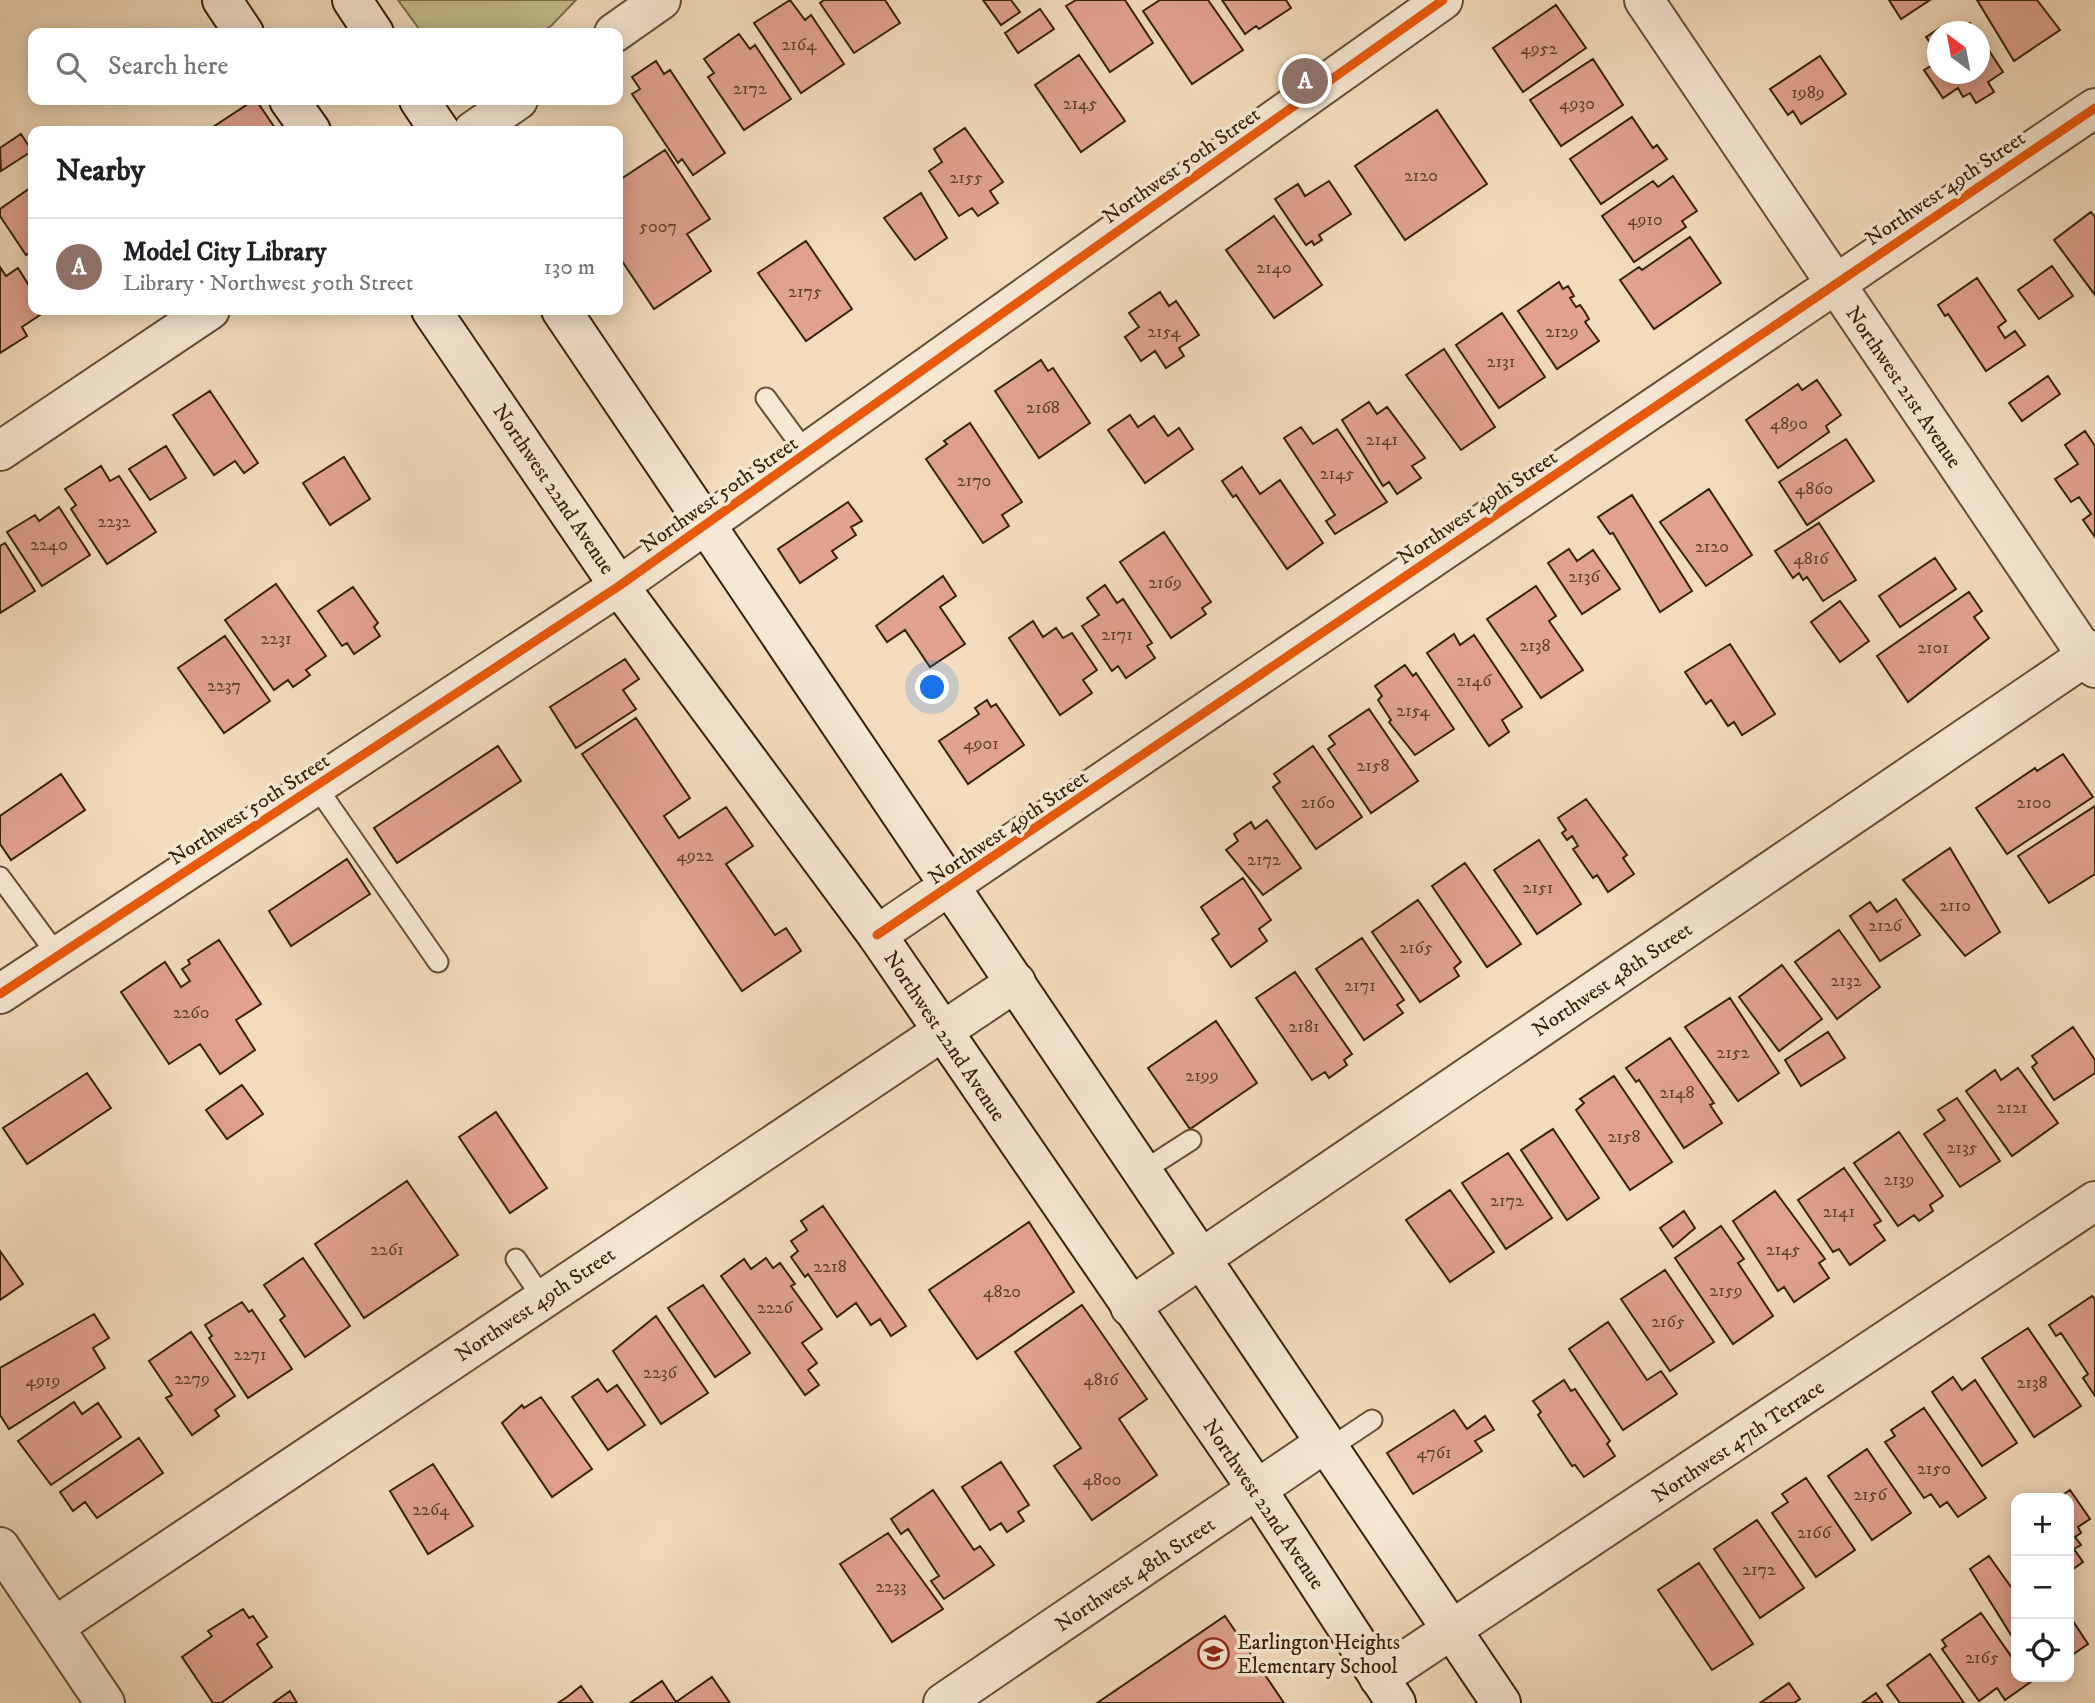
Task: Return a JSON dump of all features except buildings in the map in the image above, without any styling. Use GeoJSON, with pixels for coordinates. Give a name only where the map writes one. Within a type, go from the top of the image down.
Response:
{"type":"FeatureCollection","features":[{"type":"Feature","properties":{"kind":"street"},"geometry":{"type":"LineString","coordinates":[[222,0],[241,28]]}},
{"type":"Feature","properties":{"kind":"street"},"geometry":{"type":"LineString","coordinates":[[352,0],[371,28]]}},
{"type":"Feature","properties":{"kind":"street"},"geometry":{"type":"LineString","coordinates":[[621,28],[661,0]]}},
{"type":"Feature","properties":{"kind":"street","name":"Northwest 50th Street"},"geometry":{"type":"LineString","coordinates":[[0,994],[620,586],[1443,0]]}},
{"type":"Feature","properties":{"kind":"street","name":"Northwest 21st Avenue"},"geometry":{"type":"LineString","coordinates":[[1644,0],[2092,658]]}},
{"type":"Feature","properties":{"kind":"street"},"geometry":{"type":"LineString","coordinates":[[293,105],[307,126]]}},
{"type":"Feature","properties":{"kind":"street"},"geometry":{"type":"LineString","coordinates":[[422,105],[437,126]]}},
{"type":"Feature","properties":{"kind":"street"},"geometry":{"type":"LineString","coordinates":[[480,126],[511,105]]}},
{"type":"Feature","properties":{"kind":"street","name":"Northwest 49th Street"},"geometry":{"type":"LineString","coordinates":[[877,935],[2095,107]]}},
{"type":"Feature","properties":{"kind":"street"},"geometry":{"type":"LineString","coordinates":[[0,451],[203,315]]}},
{"type":"Feature","properties":{"kind":"street","name":"Northwest 22nd Avenue"},"geometry":{"type":"LineString","coordinates":[[435,315],[620,586],[877,935],[1258,1491],[1387,1690]]}},
{"type":"Feature","properties":{"kind":"street"},"geometry":{"type":"LineString","coordinates":[[564,315],[1501,1703]]}},
{"type":"Feature","properties":{"kind":"street","name":"Northwest 48th Street"},"geometry":{"type":"LineString","coordinates":[[1130,1307],[2092,658]]}},
{"type":"Feature","properties":{"kind":"street","name":"Northwest 49th Street"},"geometry":{"type":"LineString","coordinates":[[54,1627],[1016,982]]}},
{"type":"Feature","properties":{"kind":"street","name":"Northwest 47th Terrace"},"geometry":{"type":"LineString","coordinates":[[1387,1690],[1452,1632],[2095,1201]]}},
{"type":"Feature","properties":{"kind":"street","name":"Northwest 48th Street"},"geometry":{"type":"LineString","coordinates":[[943,1703],[1327,1445]]}},
{"type":"Feature","properties":{"kind":"street"},"geometry":{"type":"LineString","coordinates":[[0,1547],[105,1703]]}},
{"type":"Feature","properties":{"kind":"lane"},"geometry":{"type":"LineString","coordinates":[[766,398],[807,453]]}},
{"type":"Feature","properties":{"kind":"lane"},"geometry":{"type":"LineString","coordinates":[[316,786],[438,962]]}},
{"type":"Feature","properties":{"kind":"lane"},"geometry":{"type":"LineString","coordinates":[[0,877],[58,956]]}},
{"type":"Feature","properties":{"kind":"lane"},"geometry":{"type":"LineString","coordinates":[[1143,1171],[1191,1140]]}},
{"type":"Feature","properties":{"kind":"lane"},"geometry":{"type":"LineString","coordinates":[[516,1259],[543,1299]]}},
{"type":"Feature","properties":{"kind":"lane"},"geometry":{"type":"LineString","coordinates":[[1327,1445],[1372,1420]]}},
{"type":"Feature","properties":{"kind":"shaded area"},"geometry":{"type":"Polygon","coordinates":[[[398,0],[576,0],[548,28],[418,28],[398,0]]]}},
{"type":"Feature","properties":{"kind":"cycle path"},"geometry":{"type":"LineString","coordinates":[[0,994],[619,586],[1443,0]]}},
{"type":"Feature","properties":{"kind":"cycle path"},"geometry":{"type":"LineString","coordinates":[[877,935],[2095,108]]}},
{"type":"Feature","properties":{"kind":"place","name":"Model City Library"},"geometry":{"type":"Point","coordinates":[1305,81]}},
{"type":"Feature","properties":{"kind":"place","name":"Earlington Heights Elementary School"},"geometry":{"type":"Point","coordinates":[1214,1654]}}]}
